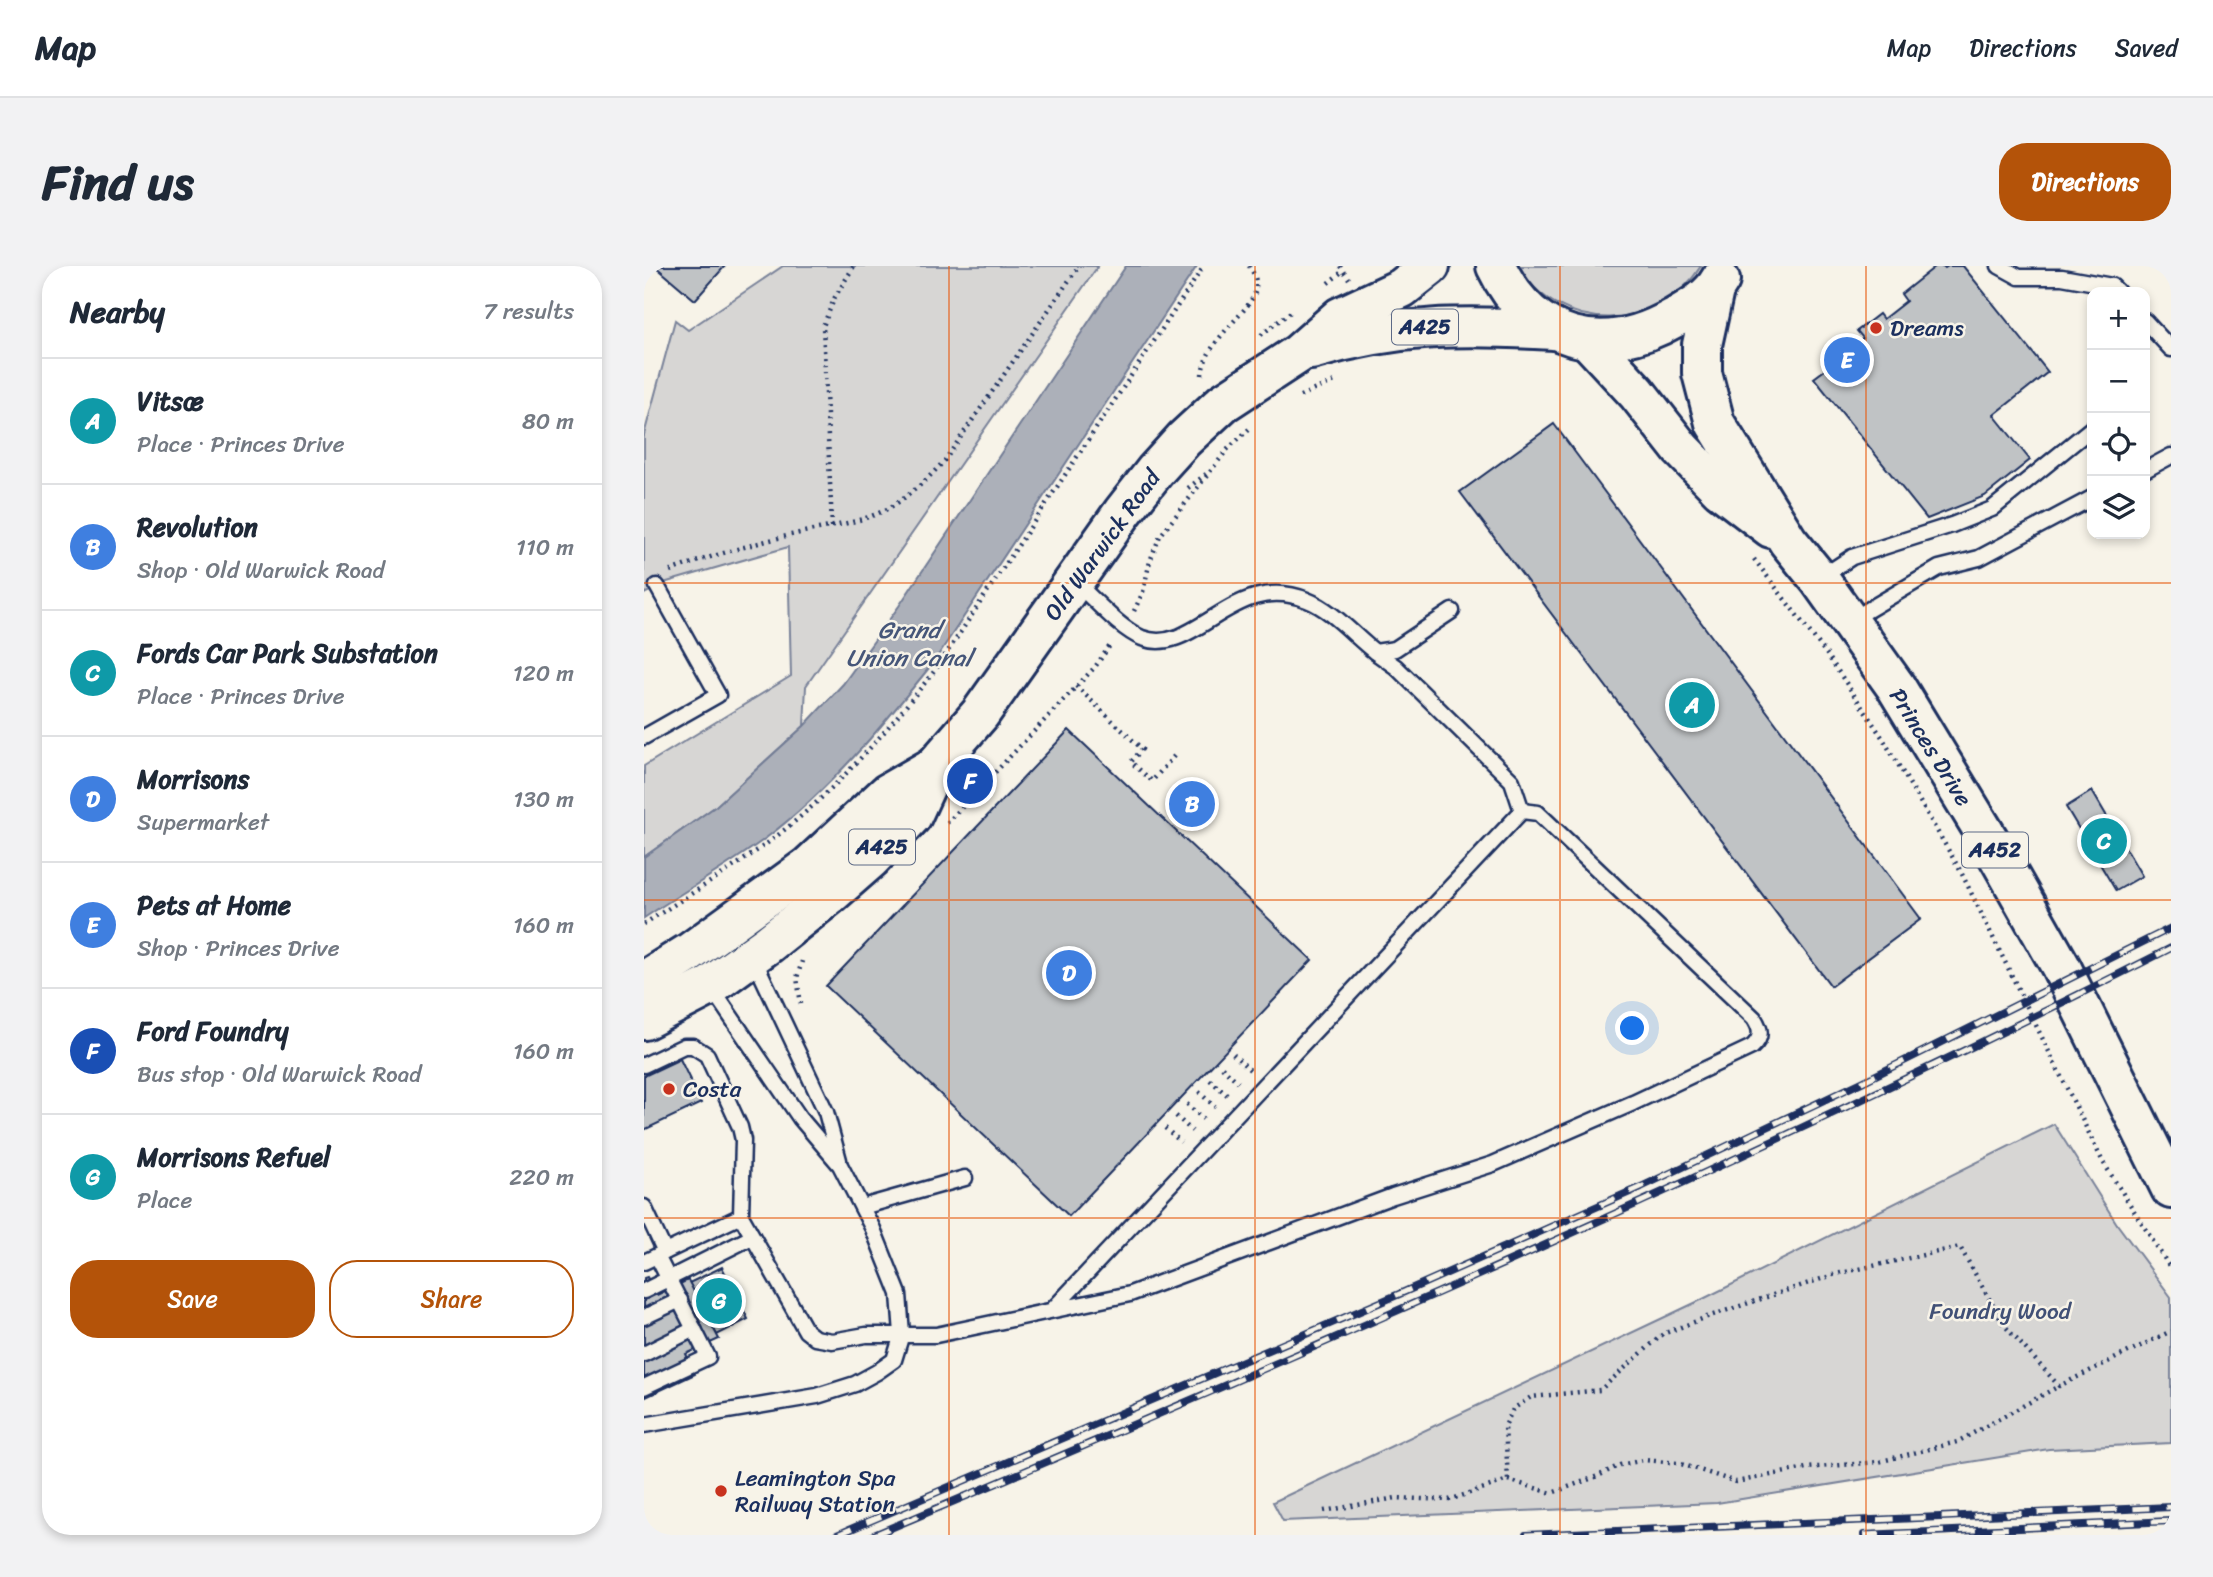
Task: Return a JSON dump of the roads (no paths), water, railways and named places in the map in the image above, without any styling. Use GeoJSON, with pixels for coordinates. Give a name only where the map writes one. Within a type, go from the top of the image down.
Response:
{"type":"FeatureCollection","features":[{"type":"Feature","properties":{"kind":"main road","name":"Old Warwick Road"},"geometry":{"type":"LineString","coordinates":[[644,1020],[700,969],[743,938],[827,898],[871,859],[912,816],[935,766],[980,714],[1123,512],[1184,439],[1223,403],[1298,354],[1340,317],[1402,288],[1430,266]]}},
{"type":"Feature","properties":{"kind":"main road","name":"Princes Drive"},"geometry":{"type":"LineString","coordinates":[[1496,266],[1517,298],[1571,335],[1637,393],[1681,449],[1720,489],[1788,541]]}},
{"type":"Feature","properties":{"kind":"main road","name":"Princes Drive"},"geometry":{"type":"LineString","coordinates":[[1721,278],[1702,345],[1705,391],[1715,424],[1788,541],[1819,579],[1896,687],[1989,840],[2060,967],[2171,1189]]}},
{"type":"Feature","properties":{"kind":"main road","name":"A425"},"geometry":{"type":"LineString","coordinates":[[1571,335],[1628,337],[1664,324],[1692,307],[1721,278]]}},
{"type":"Feature","properties":{"kind":"main road","name":"Old Warwick Road"},"geometry":{"type":"LineString","coordinates":[[1298,354],[1373,334],[1424,327],[1458,325],[1571,335]]}},
{"type":"Feature","properties":{"kind":"main road","name":"Old Warwick Road"},"geometry":{"type":"LineString","coordinates":[[644,981],[700,969]]}},
{"type":"Feature","properties":{"kind":"lane"},"geometry":{"type":"LineString","coordinates":[[1999,266],[2019,277],[2062,277],[2113,287]]}},
{"type":"Feature","properties":{"kind":"lane"},"geometry":{"type":"LineString","coordinates":[[2150,326],[2171,349]]}},
{"type":"Feature","properties":{"kind":"lane"},"geometry":{"type":"LineString","coordinates":[[1819,579],[1852,557],[1952,525],[1992,509],[2087,432]]}},
{"type":"Feature","properties":{"kind":"lane"},"geometry":{"type":"LineString","coordinates":[[2150,467],[2171,456]]}},
{"type":"Feature","properties":{"kind":"lane"},"geometry":{"type":"LineString","coordinates":[[1849,622],[1939,568],[1979,558],[2087,501]]}},
{"type":"Feature","properties":{"kind":"lane"},"geometry":{"type":"LineString","coordinates":[[644,737],[718,695],[651,582]]}},
{"type":"Feature","properties":{"kind":"lane"},"geometry":{"type":"LineString","coordinates":[[1075,582],[1124,626],[1145,639],[1164,640],[1183,635],[1232,605],[1260,594],[1297,597],[1312,602],[1396,667],[1512,781],[1522,811]]}},
{"type":"Feature","properties":{"kind":"lane"},"geometry":{"type":"LineString","coordinates":[[1375,652],[1395,649],[1452,611]]}},
{"type":"Feature","properties":{"kind":"lane"},"geometry":{"type":"LineString","coordinates":[[1054,1308],[1522,811]]}},
{"type":"Feature","properties":{"kind":"lane"},"geometry":{"type":"LineString","coordinates":[[644,1065],[684,1046],[693,1046],[707,1055],[740,1126],[743,1140],[741,1216],[806,1331],[815,1338],[832,1342],[866,1335],[944,1333],[1130,1294],[1393,1196],[1493,1164],[1752,1047],[1759,1041],[1760,1030],[1754,1018],[1538,813],[1522,811]]}},
{"type":"Feature","properties":{"kind":"lane"},"geometry":{"type":"LineString","coordinates":[[743,938],[769,987],[826,1112],[840,1165]]}},
{"type":"Feature","properties":{"kind":"lane"},"geometry":{"type":"LineString","coordinates":[[644,1425],[817,1396],[855,1384],[894,1360],[902,1334],[899,1294],[862,1207],[840,1165],[800,1118],[700,969]]}},
{"type":"Feature","properties":{"kind":"lane"},"geometry":{"type":"LineString","coordinates":[[862,1207],[965,1178]]}},
{"type":"Feature","properties":{"kind":"lane"},"geometry":{"type":"LineString","coordinates":[[644,1207],[656,1257],[708,1357],[644,1387]]}},
{"type":"Feature","properties":{"kind":"lane"},"geometry":{"type":"LineString","coordinates":[[656,1257],[741,1216]]}},
{"type":"Feature","properties":{"kind":"lane"},"geometry":{"type":"LineString","coordinates":[[644,1290],[751,1237]]}},
{"type":"Feature","properties":{"kind":"lane"},"geometry":{"type":"LineString","coordinates":[[644,1317],[680,1300]]}},
{"type":"Feature","properties":{"kind":"lane"},"geometry":{"type":"LineString","coordinates":[[644,1354],[694,1329]]}},
{"type":"Feature","properties":{"kind":"water","name":"Grand Union Canal"},"geometry":{"type":"Polygon","coordinates":[[[1126,266],[1197,266],[933,663],[855,756],[790,819],[736,859],[644,918],[644,857],[716,806],[804,726],[843,684],[899,606],[1126,266]]]}},
{"type":"Feature","properties":{"kind":"railway"},"geometry":{"type":"LineString","coordinates":[[837,1535],[1404,1292],[1641,1187],[1864,1081],[2171,928]]}},
{"type":"Feature","properties":{"kind":"railway"},"geometry":{"type":"LineString","coordinates":[[874,1535],[1528,1253],[1851,1104],[2171,948]]}},
{"type":"Feature","properties":{"kind":"railway"},"geometry":{"type":"LineString","coordinates":[[1526,1535],[2171,1507]]}},
{"type":"Feature","properties":{"kind":"railway"},"geometry":{"type":"LineString","coordinates":[[1864,1535],[2171,1521]]}},
{"type":"Feature","properties":{"kind":"place","name":"Dreams"},"geometry":{"type":"Point","coordinates":[1876,328]}},
{"type":"Feature","properties":{"kind":"place","name":"Pets at Home"},"geometry":{"type":"Point","coordinates":[1847,360]}},
{"type":"Feature","properties":{"kind":"place","name":"Vitsœ"},"geometry":{"type":"Point","coordinates":[1692,705]}},
{"type":"Feature","properties":{"kind":"place","name":"Ford Foundry"},"geometry":{"type":"Point","coordinates":[970,781]}},
{"type":"Feature","properties":{"kind":"place","name":"Revolution"},"geometry":{"type":"Point","coordinates":[1192,804]}},
{"type":"Feature","properties":{"kind":"place","name":"Fords Car Park Substation"},"geometry":{"type":"Point","coordinates":[2104,841]}},
{"type":"Feature","properties":{"kind":"place","name":"Morrisons"},"geometry":{"type":"Point","coordinates":[1069,973]}},
{"type":"Feature","properties":{"kind":"place","name":"Costa"},"geometry":{"type":"Point","coordinates":[669,1089]}},
{"type":"Feature","properties":{"kind":"place","name":"Morrisons Refuel"},"geometry":{"type":"Point","coordinates":[719,1301]}},
{"type":"Feature","properties":{"kind":"place","name":"Leamington Spa Railway Station"},"geometry":{"type":"Point","coordinates":[721,1491]}},
{"type":"Feature","properties":{"kind":"park label","name":"Foundry Wood"},"geometry":{"type":"Point","coordinates":[2000,1311]}}]}
